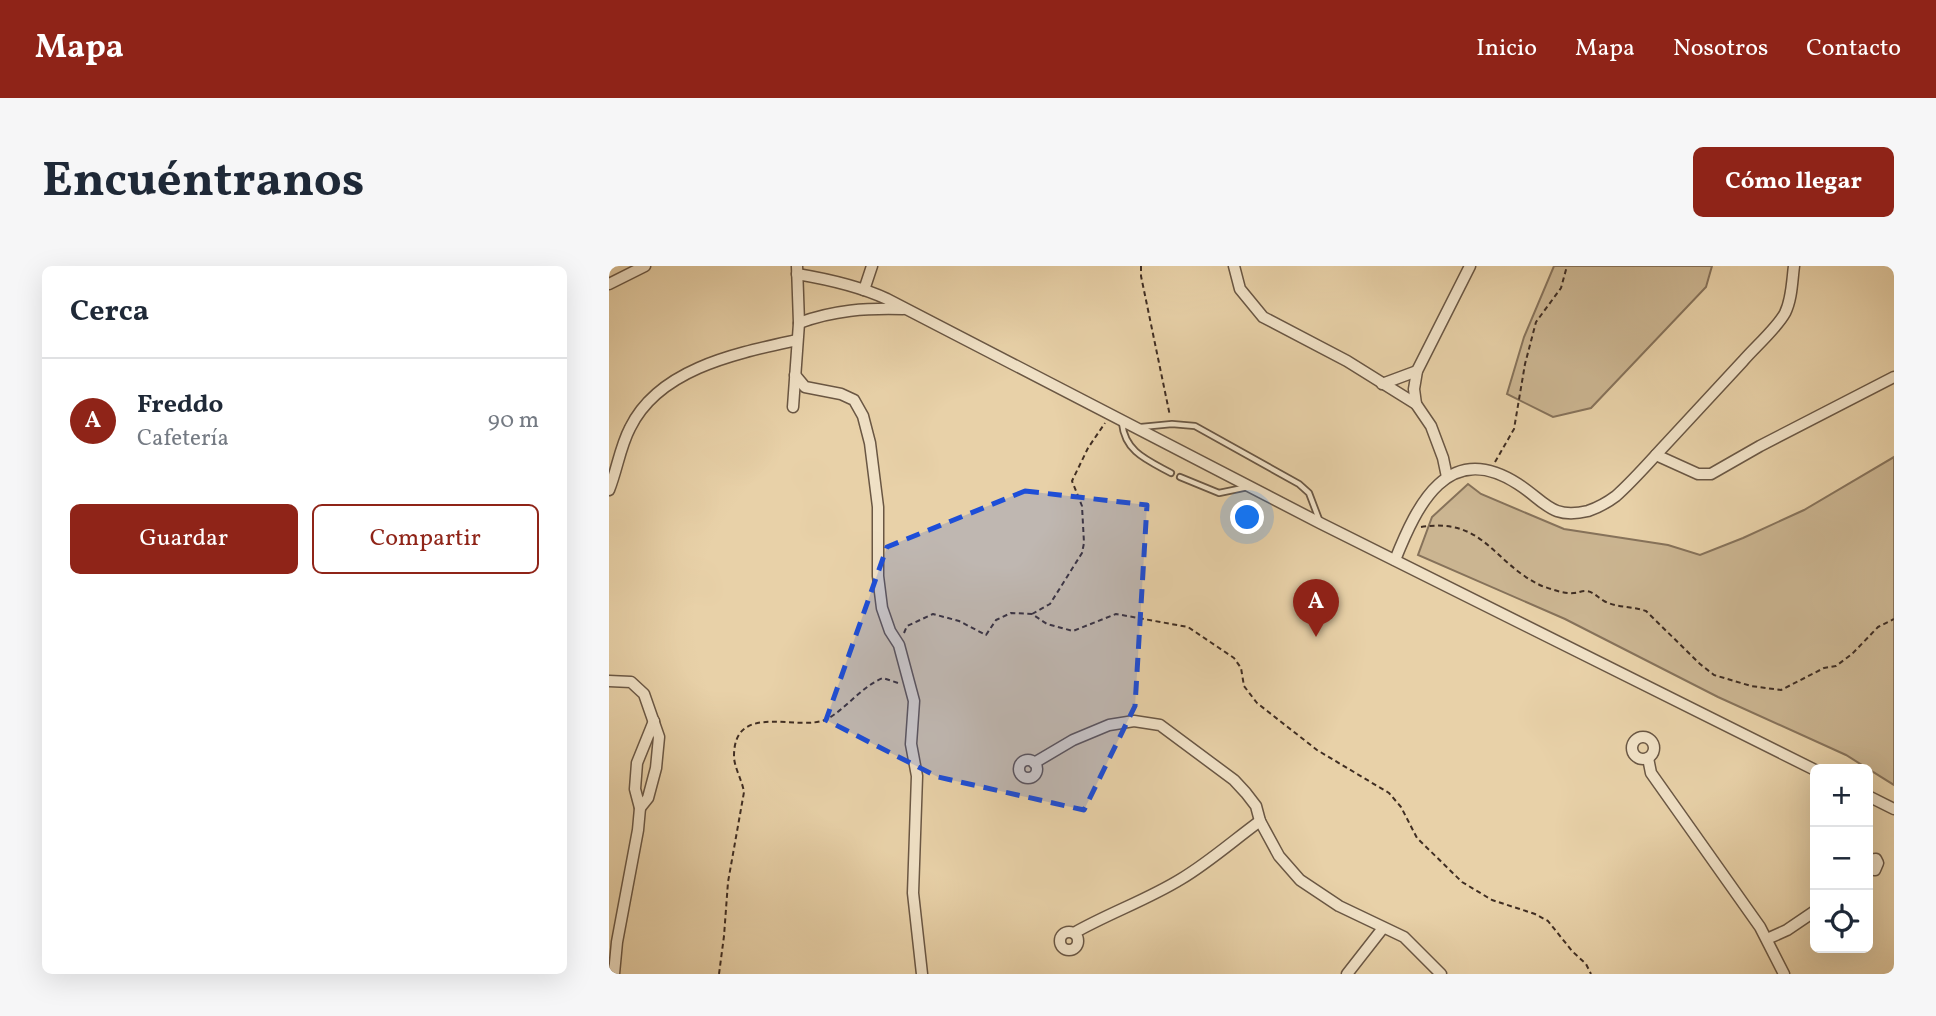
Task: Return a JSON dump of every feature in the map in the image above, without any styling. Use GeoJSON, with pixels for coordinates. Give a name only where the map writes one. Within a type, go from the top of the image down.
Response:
{"type":"FeatureCollection","features":[{"type":"Feature","properties":{"kind":"street"},"geometry":{"type":"LineString","coordinates":[[609,285],[645,266]]}},
{"type":"Feature","properties":{"kind":"street"},"geometry":{"type":"LineString","coordinates":[[865,290],[872,266]]}},
{"type":"Feature","properties":{"kind":"street"},"geometry":{"type":"LineString","coordinates":[[1234,266],[1240,289],[1262,317],[1347,361],[1416,404],[1431,426],[1443,457],[1447,477]]}},
{"type":"Feature","properties":{"kind":"street"},"geometry":{"type":"LineString","coordinates":[[1416,404],[1414,389],[1417,371],[1470,266]]}},
{"type":"Feature","properties":{"kind":"street"},"geometry":{"type":"LineString","coordinates":[[1395,560],[1422,501],[1447,477],[1471,469],[1498,473],[1562,514],[1587,511],[1614,498],[1784,314],[1794,266]]}},
{"type":"Feature","properties":{"kind":"street"},"geometry":{"type":"LineString","coordinates":[[793,407],[799,323],[797,270],[865,290],[904,309],[1320,523],[1810,768]]}},
{"type":"Feature","properties":{"kind":"street"},"geometry":{"type":"LineString","coordinates":[[799,323],[849,310],[904,309]]}},
{"type":"Feature","properties":{"kind":"street"},"geometry":{"type":"LineString","coordinates":[[609,490],[628,430],[642,406],[656,393],[683,376],[723,358],[797,340]]}},
{"type":"Feature","properties":{"kind":"street"},"geometry":{"type":"LineString","coordinates":[[1382,384],[1417,371]]}},
{"type":"Feature","properties":{"kind":"street"},"geometry":{"type":"LineString","coordinates":[[795,375],[805,387],[841,394],[854,400],[863,416],[870,443],[879,507],[878,576],[882,608],[890,631],[899,645],[914,701],[911,744],[917,776],[913,893],[922,974]]}},
{"type":"Feature","properties":{"kind":"street"},"geometry":{"type":"LineString","coordinates":[[1656,455],[1698,474],[1711,474],[1894,377]]}},
{"type":"Feature","properties":{"kind":"street"},"geometry":{"type":"LineString","coordinates":[[609,681],[631,682],[644,694],[659,737],[656,768],[647,798],[640,807]]}},
{"type":"Feature","properties":{"kind":"street"},"geometry":{"type":"LineString","coordinates":[[614,974],[617,942],[638,830],[640,807],[635,789],[637,763],[654,721]]}},
{"type":"Feature","properties":{"kind":"street"},"geometry":{"type":"LineString","coordinates":[[1034,763],[1073,740],[1109,725],[1134,721],[1160,725],[1234,780],[1256,806],[1260,821],[1279,856],[1300,880],[1339,906],[1404,937],[1441,974]]}},
{"type":"Feature","properties":{"kind":"street"},"geometry":{"type":"LineString","coordinates":[[1648,758],[1651,773],[1767,939],[1784,974]]}},
{"type":"Feature","properties":{"kind":"street"},"geometry":{"type":"LineString","coordinates":[[1873,798],[1894,809]]}},
{"type":"Feature","properties":{"kind":"street"},"geometry":{"type":"LineString","coordinates":[[1074,933],[1105,915],[1153,895],[1184,878],[1260,821]]}},
{"type":"Feature","properties":{"kind":"street"},"geometry":{"type":"LineString","coordinates":[[1767,939],[1798,924],[1810,915]]}},
{"type":"Feature","properties":{"kind":"street"},"geometry":{"type":"LineString","coordinates":[[1347,974],[1384,928]]}},
{"type":"Feature","properties":{"kind":"lane"},"geometry":{"type":"LineString","coordinates":[[1122,422],[1123,434],[1133,451],[1171,473]]}},
{"type":"Feature","properties":{"kind":"lane"},"geometry":{"type":"LineString","coordinates":[[1133,428],[1171,424],[1195,426],[1300,484],[1309,493],[1320,523]]}},
{"type":"Feature","properties":{"kind":"lane"},"geometry":{"type":"LineString","coordinates":[[1180,477],[1219,493],[1249,487]]}},
{"type":"Feature","properties":{"kind":"path"},"geometry":{"type":"LineString","coordinates":[[1141,266],[1171,424]]}},
{"type":"Feature","properties":{"kind":"path"},"geometry":{"type":"LineString","coordinates":[[1489,472],[1514,429],[1522,376],[1536,322],[1561,289],[1567,266]]}},
{"type":"Feature","properties":{"kind":"path"},"geometry":{"type":"LineString","coordinates":[[1032,614],[1050,604],[1082,553],[1082,506],[1072,481],[1088,448],[1110,416]]}},
{"type":"Feature","properties":{"kind":"path"},"geometry":{"type":"LineString","coordinates":[[1410,524],[1418,527],[1437,524],[1461,527],[1484,540],[1503,560],[1543,586],[1566,593],[1594,593],[1615,605],[1646,611],[1714,675],[1766,689],[1781,690],[1809,674],[1836,666],[1878,627],[1894,619]]}},
{"type":"Feature","properties":{"kind":"path"},"geometry":{"type":"LineString","coordinates":[[899,645],[907,626],[933,614],[960,621],[986,635],[996,621],[1011,613],[1032,614],[1047,624],[1073,631],[1117,614],[1188,627],[1223,648],[1234,658],[1241,668],[1244,687],[1257,703],[1317,750],[1389,793],[1401,807],[1417,838],[1462,882],[1492,900],[1548,921],[1586,964],[1591,974]]}},
{"type":"Feature","properties":{"kind":"path"},"geometry":{"type":"LineString","coordinates":[[719,974],[728,882],[744,792],[734,760],[735,743],[742,731],[768,720],[815,723],[828,718],[871,683],[883,678],[912,689]]}},
{"type":"Feature","properties":{"kind":"highlighted area"},"geometry":{"type":"Polygon","coordinates":[[[1025,491],[1147,505],[1135,706],[1084,810],[938,777],[826,720],[887,547],[1025,491]]]}},
{"type":"Feature","properties":{"kind":"shaded area"},"geometry":{"type":"Polygon","coordinates":[[[1554,266],[1712,266],[1706,287],[1591,408],[1553,417],[1507,394],[1524,337],[1554,266]]]}},
{"type":"Feature","properties":{"kind":"shaded area"},"geometry":{"type":"Polygon","coordinates":[[[1894,457],[1894,785],[1873,772],[1873,764],[1860,764],[1718,697],[1565,619],[1418,555],[1432,517],[1468,484],[1481,494],[1564,529],[1668,545],[1700,555],[1804,510],[1894,457]]]}},
{"type":"Feature","properties":{"kind":"place","name":"Freddo"},"geometry":{"type":"Point","coordinates":[1316,637]}}]}
